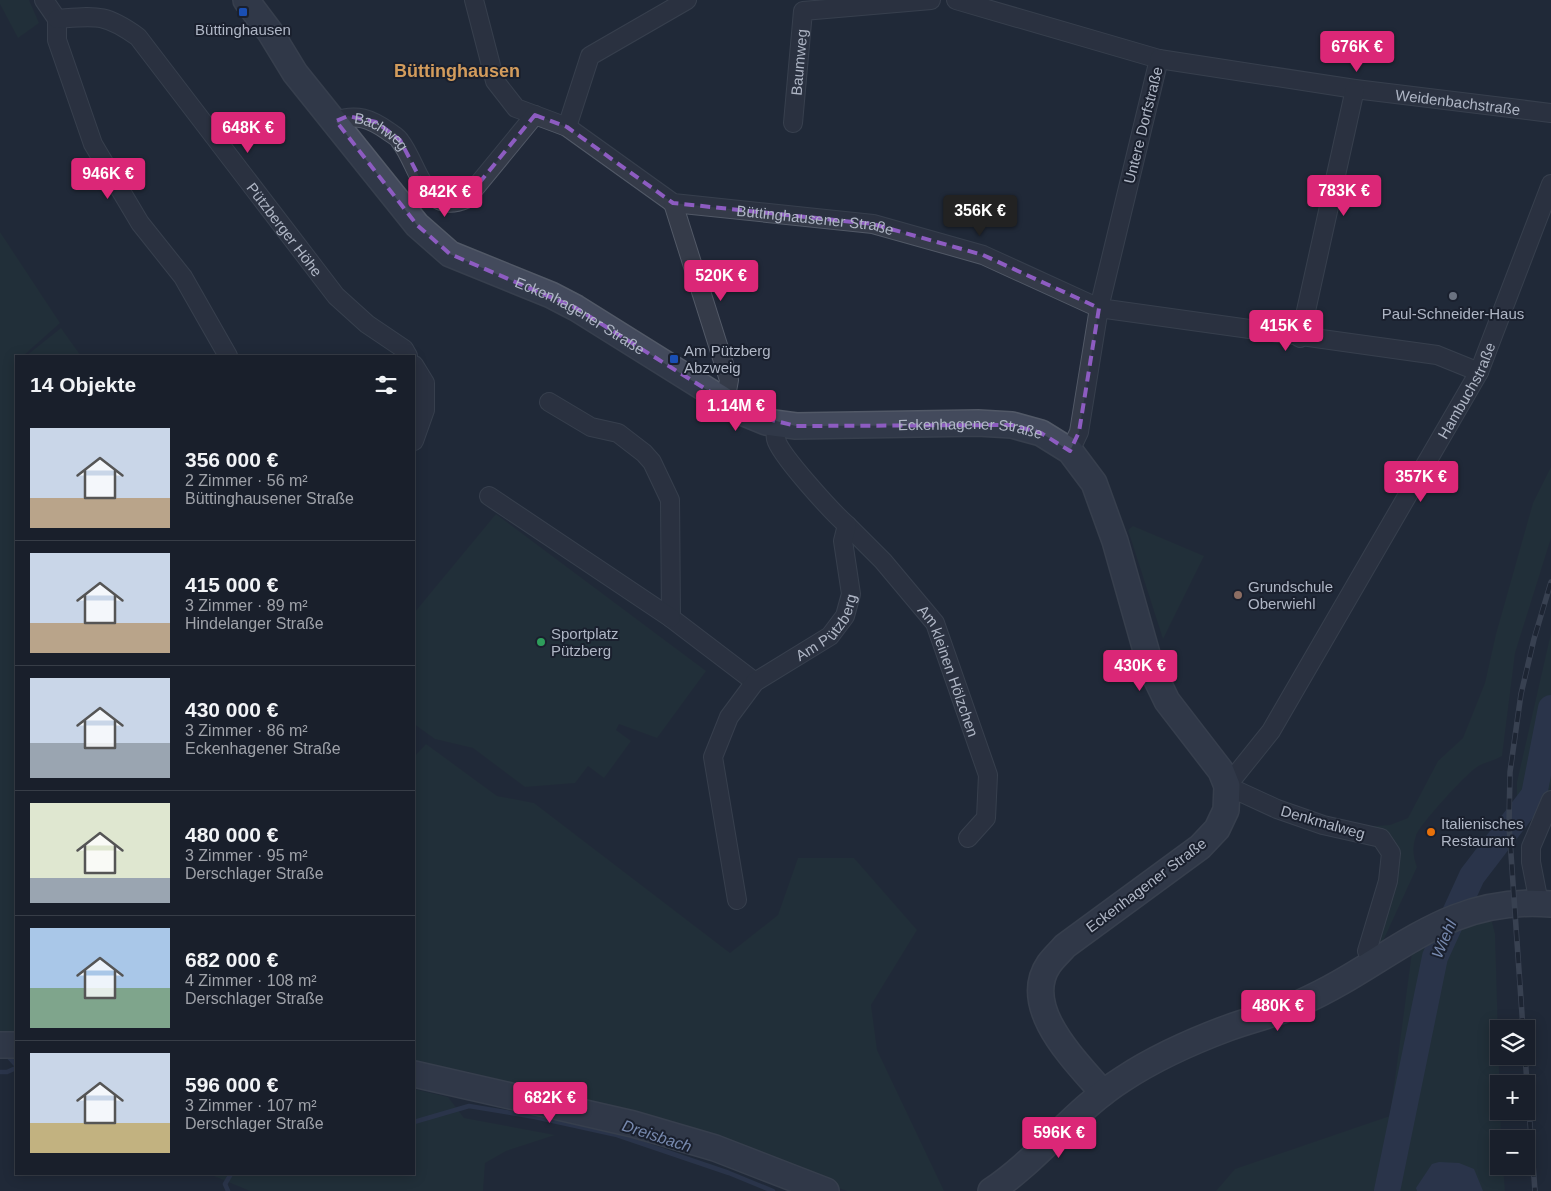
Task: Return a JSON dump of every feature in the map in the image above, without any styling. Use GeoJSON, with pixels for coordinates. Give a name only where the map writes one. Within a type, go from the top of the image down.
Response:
{"type":"FeatureCollection","features":[{"type":"Feature","properties":{"kind":"main road","name":"Eckenhagener Straße"},"geometry":{"type":"LineString","coordinates":[[246,0],[270,32],[295,73],[417,225],[450,254],[551,294],[725,402],[751,416],[796,426],[978,423],[1012,426],[1041,433],[1070,451],[1094,483],[1115,541],[1151,668],[1167,701],[1221,771],[1227,786],[1226,810],[1216,829],[1200,847],[1065,946],[1048,964],[1041,983],[1041,1003],[1048,1023],[1062,1044],[1103,1093]]}},
{"type":"Feature","properties":{"kind":"main road"},"geometry":{"type":"LineString","coordinates":[[991,1191],[1006,1181],[1077,1114],[1103,1093],[1123,1079],[1172,1053],[1227,1028],[1297,1005],[1332,989],[1428,929],[1475,910],[1514,904],[1545,904]]}},
{"type":"Feature","properties":{"kind":"main road"},"geometry":{"type":"LineString","coordinates":[[415,1074],[633,1124],[715,1148],[826,1191]]}},
{"type":"Feature","properties":{"kind":"street"},"geometry":{"type":"LineString","coordinates":[[44,0],[57,19],[57,40],[93,144],[140,223],[183,277],[227,355]]}},
{"type":"Feature","properties":{"kind":"street","name":"Büttinghausener Straße"},"geometry":{"type":"LineString","coordinates":[[474,0],[495,81],[516,108],[567,127],[673,203],[873,224],[983,255],[1099,308],[1300,338],[1437,355],[1479,372]]}},
{"type":"Feature","properties":{"kind":"street"},"geometry":{"type":"LineString","coordinates":[[567,127],[590,56],[687,0]]}},
{"type":"Feature","properties":{"kind":"street","name":"Baumweg"},"geometry":{"type":"LineString","coordinates":[[793,122],[803,11],[930,0]]}},
{"type":"Feature","properties":{"kind":"street","name":"Untere Dorfstraße"},"geometry":{"type":"LineString","coordinates":[[956,0],[1159,59],[1099,308]]}},
{"type":"Feature","properties":{"kind":"street","name":"Pützberger Höhe"},"geometry":{"type":"LineString","coordinates":[[57,19],[93,16],[117,21],[138,37],[336,296],[367,324],[404,348],[408,355]]}},
{"type":"Feature","properties":{"kind":"street","name":"Weidenbachstraße"},"geometry":{"type":"LineString","coordinates":[[1159,59],[1355,89],[1551,113]]}},
{"type":"Feature","properties":{"kind":"street"},"geometry":{"type":"LineString","coordinates":[[1300,338],[1355,89]]}},
{"type":"Feature","properties":{"kind":"street","name":"Bachweg"},"geometry":{"type":"LineString","coordinates":[[336,122],[348,116],[360,117],[376,122],[400,140],[428,192],[439,201],[455,203],[466,198],[535,115]]}},
{"type":"Feature","properties":{"kind":"street","name":"Hambuchstraße"},"geometry":{"type":"LineString","coordinates":[[1227,786],[1271,731],[1479,372],[1551,184]]}},
{"type":"Feature","properties":{"kind":"street"},"geometry":{"type":"LineString","coordinates":[[673,203],[729,380],[725,402]]}},
{"type":"Feature","properties":{"kind":"street"},"geometry":{"type":"LineString","coordinates":[[1070,451],[1079,432],[1099,308]]}},
{"type":"Feature","properties":{"kind":"street"},"geometry":{"type":"LineString","coordinates":[[415,367],[425,383],[425,410],[415,438]]}},
{"type":"Feature","properties":{"kind":"street"},"geometry":{"type":"LineString","coordinates":[[549,402],[591,427],[618,434],[644,453],[652,462],[670,500],[671,618]]}},
{"type":"Feature","properties":{"kind":"street"},"geometry":{"type":"LineString","coordinates":[[777,423],[776,439],[781,452],[830,511],[847,525]]}},
{"type":"Feature","properties":{"kind":"street"},"geometry":{"type":"LineString","coordinates":[[489,496],[671,618],[755,682]]}},
{"type":"Feature","properties":{"kind":"street","name":"Am Pützberg"},"geometry":{"type":"LineString","coordinates":[[738,900],[713,757],[729,717],[755,682],[830,636],[844,616],[851,594],[842,541],[847,525]]}},
{"type":"Feature","properties":{"kind":"street","name":"Am kleinen Hölzchen"},"geometry":{"type":"LineString","coordinates":[[847,525],[883,560],[935,622],[988,775],[986,818],[968,838]]}},
{"type":"Feature","properties":{"kind":"street","name":"Denkmalweg"},"geometry":{"type":"LineString","coordinates":[[1227,786],[1278,809],[1323,824],[1381,838],[1391,853],[1388,881],[1367,951],[1373,964]]}},
{"type":"Feature","properties":{"kind":"street"},"geometry":{"type":"LineString","coordinates":[[1545,904],[1531,862],[1532,847],[1551,800]]}},
{"type":"Feature","properties":{"kind":"highlighted area"},"geometry":{"type":"Polygon","coordinates":[[[535,115],[567,127],[673,203],[873,224],[983,255],[1099,308],[1079,432],[1070,451],[1041,433],[1012,425],[796,426],[744,413],[576,308],[450,254],[417,225],[336,121],[348,116],[376,122],[400,140],[427,192],[439,201],[455,203],[466,199],[535,115]]]}},
{"type":"Feature","properties":{"kind":"shaded area"},"geometry":{"type":"Polygon","coordinates":[[[0,0],[29,0],[39,23],[18,38],[0,4],[0,0]]]}},
{"type":"Feature","properties":{"kind":"shaded area"},"geometry":{"type":"Polygon","coordinates":[[[0,232],[60,323],[24,355],[15,355],[15,1036],[0,1036],[0,232]]]}},
{"type":"Feature","properties":{"kind":"shaded area"},"geometry":{"type":"Polygon","coordinates":[[[61,328],[80,355],[27,355],[61,328]]]}},
{"type":"Feature","properties":{"kind":"shaded area"},"geometry":{"type":"Polygon","coordinates":[[[1551,467],[1551,538],[1515,653],[1502,756],[1480,765],[1472,771],[1425,821],[1419,830],[1414,848],[1417,867],[1383,941],[1377,944],[1393,855],[1360,827],[1390,825],[1408,818],[1438,761],[1463,738],[1485,683],[1496,634],[1533,503],[1551,467]]]}},
{"type":"Feature","properties":{"kind":"shaded area","name":"Sportplatz Pützberg"},"geometry":{"type":"Polygon","coordinates":[[[496,514],[706,671],[657,738],[619,724],[616,730],[631,741],[604,778],[588,766],[575,783],[525,787],[473,748],[435,739],[415,725],[415,612],[496,514]]]}},
{"type":"Feature","properties":{"kind":"shaded area"},"geometry":{"type":"Polygon","coordinates":[[[1133,526],[1204,556],[1163,639],[1128,530],[1133,526]]]}},
{"type":"Feature","properties":{"kind":"shaded area"},"geometry":{"type":"Polygon","coordinates":[[[1551,633],[1551,784],[1548,796],[1517,832],[1517,782],[1551,633]]]}},
{"type":"Feature","properties":{"kind":"shaded area"},"geometry":{"type":"Polygon","coordinates":[[[426,744],[497,796],[534,803],[730,953],[778,915],[798,858],[854,858],[917,930],[871,1005],[877,1050],[944,1191],[847,1191],[634,1115],[469,1072],[415,1062],[415,756],[426,744]]]}},
{"type":"Feature","properties":{"kind":"shaded area"},"geometry":{"type":"Polygon","coordinates":[[[1482,921],[1492,922],[1495,934],[1498,1020],[1490,1020],[1490,1065],[1499,1065],[1499,1075],[1490,1075],[1490,1120],[1500,1120],[1501,1130],[1490,1130],[1490,1175],[1504,1175],[1505,1191],[1216,1191],[1235,1169],[1390,1116],[1412,952],[1439,937],[1482,921]]]}},
{"type":"Feature","properties":{"kind":"shaded area"},"geometry":{"type":"Polygon","coordinates":[[[415,1089],[448,1097],[464,1118],[555,1135],[506,1151],[485,1163],[483,1191],[250,1191],[211,1175],[415,1175],[415,1089]]]}},
{"type":"Feature","properties":{"kind":"water"},"geometry":{"type":"Polygon","coordinates":[[[1439,1162],[1459,1163],[1474,1169],[1483,1191],[1417,1191],[1416,1188],[1432,1164],[1439,1162]]]}},
{"type":"Feature","properties":{"kind":"waterway","name":"Wiehl"},"geometry":{"type":"LineString","coordinates":[[1387,1191],[1435,957],[1472,876],[1534,795],[1551,708]]}},
{"type":"Feature","properties":{"kind":"waterway","name":"Dreisbach"},"geometry":{"type":"LineString","coordinates":[[6,1054],[15,1064]]}},
{"type":"Feature","properties":{"kind":"waterway"},"geometry":{"type":"LineString","coordinates":[[0,1072],[7,1072],[15,1068]]}},
{"type":"Feature","properties":{"kind":"waterway","name":"Dreisbach"},"geometry":{"type":"LineString","coordinates":[[415,1122],[469,1106],[535,1117],[617,1135],[729,1173],[773,1191]]}},
{"type":"Feature","properties":{"kind":"waterway"},"geometry":{"type":"LineString","coordinates":[[228,1191],[225,1184],[230,1175]]}},
{"type":"Feature","properties":{"kind":"railway"},"geometry":{"type":"LineString","coordinates":[[1522,1020],[1509,825],[1510,772],[1521,694],[1534,639],[1551,582]]}},
{"type":"Feature","properties":{"kind":"railway"},"geometry":{"type":"LineString","coordinates":[[1526,1065],[1535,1191]]}},
{"type":"Feature","properties":{"kind":"place","name":"Büttinghausen"},"geometry":{"type":"Point","coordinates":[243,12]}},
{"type":"Feature","properties":{"kind":"place","name":"Paul-Schneider-Haus"},"geometry":{"type":"Point","coordinates":[1453,296]}},
{"type":"Feature","properties":{"kind":"place","name":"Am Pützberg Abzweig"},"geometry":{"type":"Point","coordinates":[674,359]}},
{"type":"Feature","properties":{"kind":"place","name":"Grundschule Oberwiehl"},"geometry":{"type":"Point","coordinates":[1238,595]}},
{"type":"Feature","properties":{"kind":"place","name":"Sportplatz Pützberg"},"geometry":{"type":"Point","coordinates":[541,642]}},
{"type":"Feature","properties":{"kind":"place","name":"Italienisches Restaurant"},"geometry":{"type":"Point","coordinates":[1431,832]}},
{"type":"Feature","properties":{"kind":"district","name":"Büttinghausen"},"geometry":{"type":"Point","coordinates":[457,71]}}]}
